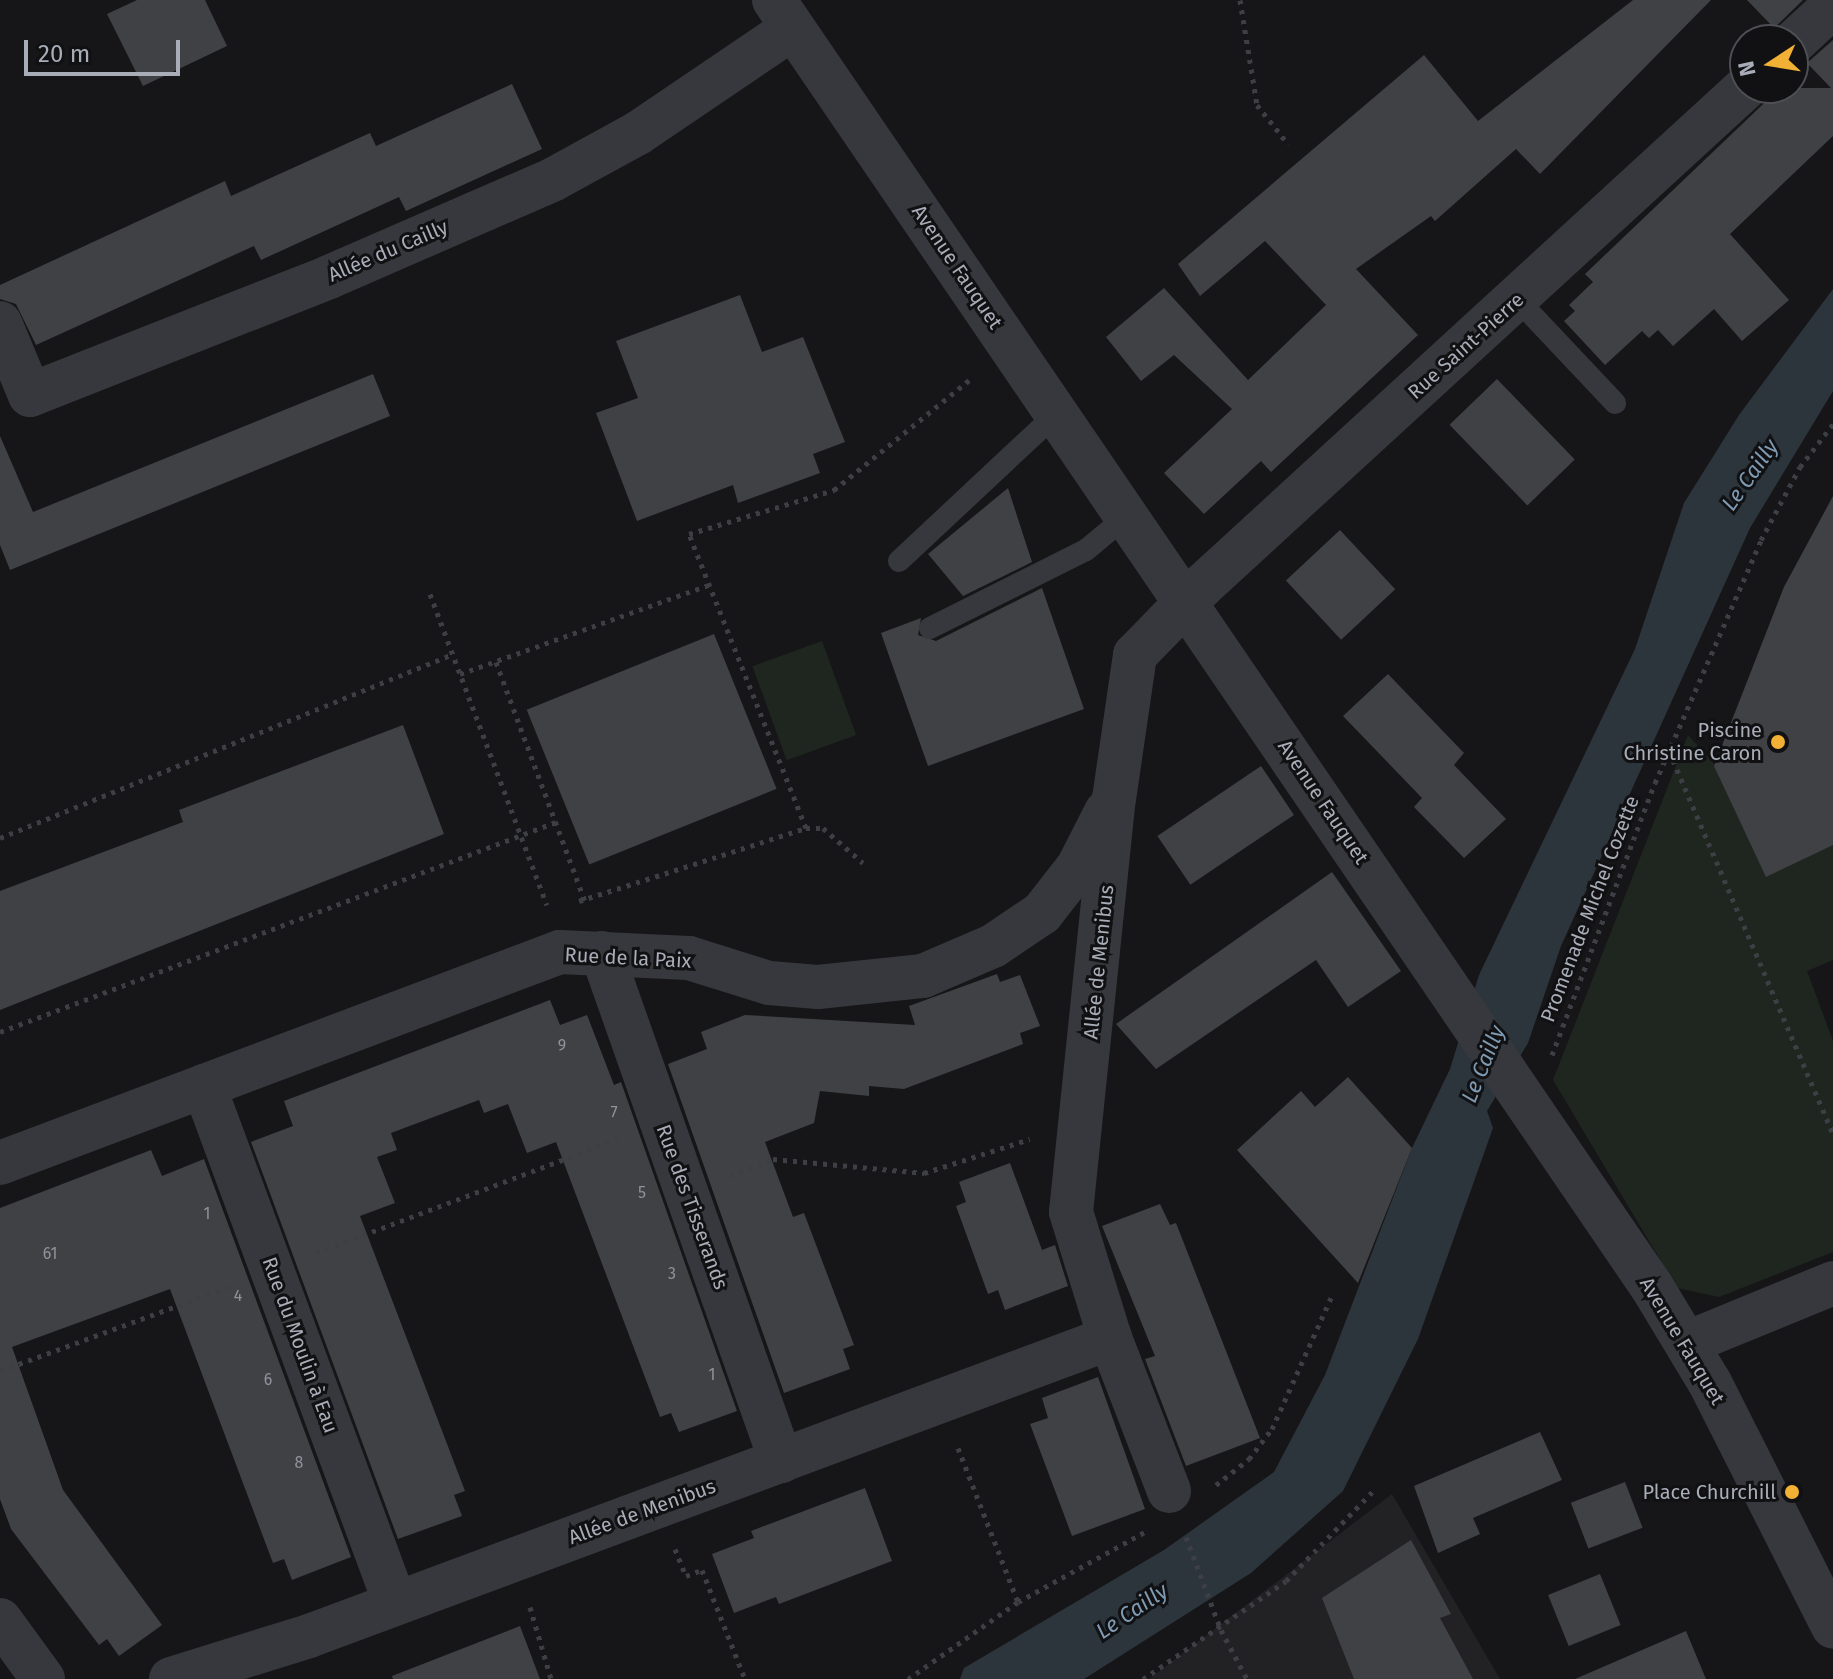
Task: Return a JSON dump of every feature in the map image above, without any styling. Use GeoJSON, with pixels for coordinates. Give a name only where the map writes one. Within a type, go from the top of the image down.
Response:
{"type":"FeatureCollection","features":[{"type":"Feature","properties":{"kind":"street"},"geometry":{"type":"LineString","coordinates":[[1809,28],[1833,6]]}},
{"type":"Feature","properties":{"kind":"street","name":"Allée du Cailly"},"geometry":{"type":"LineString","coordinates":[[0,323],[30,395],[329,277],[554,179],[638,133],[784,14]]}},
{"type":"Feature","properties":{"kind":"street","name":"Avenue Fauquet"},"geometry":{"type":"LineString","coordinates":[[784,14],[1047,423],[1127,516],[1534,1109],[1687,1343],[1833,1627]]}},
{"type":"Feature","properties":{"kind":"street","name":"Rue Saint-Pierre"},"geometry":{"type":"LineString","coordinates":[[1186,601],[1729,103]]}},
{"type":"Feature","properties":{"kind":"street","name":"Allée de Menibus"},"geometry":{"type":"LineString","coordinates":[[1175,1507],[1110,1338],[1071,1212],[1106,908],[1114,799],[1135,655],[1186,601]]}},
{"type":"Feature","properties":{"kind":"street","name":"Rue de la Paix"},"geometry":{"type":"LineString","coordinates":[[0,1163],[572,941],[689,958],[769,983],[866,985],[961,962],[1019,930],[1059,897],[1114,799]]}},
{"type":"Feature","properties":{"kind":"street","name":"Rue des Tisserands"},"geometry":{"type":"LineString","coordinates":[[572,941],[662,1122],[781,1461]]}},
{"type":"Feature","properties":{"kind":"street","name":"Rue du Moulin à Eau"},"geometry":{"type":"LineString","coordinates":[[204,1086],[395,1603]]}},
{"type":"Feature","properties":{"kind":"street"},"geometry":{"type":"LineString","coordinates":[[1687,1343],[1833,1283]]}},
{"type":"Feature","properties":{"kind":"street","name":"Allée de Menibus"},"geometry":{"type":"LineString","coordinates":[[171,1679],[395,1603],[1110,1338]]}},
{"type":"Feature","properties":{"kind":"street"},"geometry":{"type":"LineString","coordinates":[[0,1620],[43,1679]]}},
{"type":"Feature","properties":{"kind":"lane"},"geometry":{"type":"LineString","coordinates":[[1517,299],[1615,403]]}},
{"type":"Feature","properties":{"kind":"lane"},"geometry":{"type":"LineString","coordinates":[[899,561],[1047,423]]}},
{"type":"Feature","properties":{"kind":"lane"},"geometry":{"type":"LineString","coordinates":[[930,628],[1086,550],[1127,516]]}},
{"type":"Feature","properties":{"kind":"lane"},"geometry":{"type":"LineString","coordinates":[[1059,897],[1106,908]]}},
{"type":"Feature","properties":{"kind":"path"},"geometry":{"type":"LineString","coordinates":[[1240,0],[1257,105],[1288,144]]}},
{"type":"Feature","properties":{"kind":"path"},"geometry":{"type":"LineString","coordinates":[[974,361],[976,374],[1047,423]]}},
{"type":"Feature","properties":{"kind":"path"},"geometry":{"type":"LineString","coordinates":[[806,828],[689,534],[834,490],[976,374]]}},
{"type":"Feature","properties":{"kind":"path","name":"Promenade Michel Cozette"},"geometry":{"type":"LineString","coordinates":[[1534,1109],[1587,950],[1761,540],[1800,467],[1833,424]]}},
{"type":"Feature","properties":{"kind":"path"},"geometry":{"type":"LineString","coordinates":[[460,674],[709,585]]}},
{"type":"Feature","properties":{"kind":"path"},"geometry":{"type":"LineString","coordinates":[[430,594],[521,835],[572,941]]}},
{"type":"Feature","properties":{"kind":"path"},"geometry":{"type":"LineString","coordinates":[[0,838],[453,654]]}},
{"type":"Feature","properties":{"kind":"path"},"geometry":{"type":"LineString","coordinates":[[496,662],[587,907]]}},
{"type":"Feature","properties":{"kind":"path"},"geometry":{"type":"LineString","coordinates":[[1669,751],[1833,1134]]}},
{"type":"Feature","properties":{"kind":"path"},"geometry":{"type":"LineString","coordinates":[[0,1032],[556,822]]}},
{"type":"Feature","properties":{"kind":"path"},"geometry":{"type":"LineString","coordinates":[[584,898],[617,893],[806,828],[823,828],[863,863]]}},
{"type":"Feature","properties":{"kind":"path"},"geometry":{"type":"LineString","coordinates":[[572,941],[584,898]]}},
{"type":"Feature","properties":{"kind":"path"},"geometry":{"type":"LineString","coordinates":[[687,1193],[773,1159],[924,1173],[993,1156],[1082,1115]]}},
{"type":"Feature","properties":{"kind":"path"},"geometry":{"type":"LineString","coordinates":[[0,1371],[662,1122]]}},
{"type":"Feature","properties":{"kind":"path"},"geometry":{"type":"LineString","coordinates":[[940,1402],[1018,1602]]}},
{"type":"Feature","properties":{"kind":"path"},"geometry":{"type":"LineString","coordinates":[[1143,1679],[1221,1630],[1286,1581],[1376,1488]]}},
{"type":"Feature","properties":{"kind":"path"},"geometry":{"type":"LineString","coordinates":[[658,1506],[686,1576],[702,1570],[745,1679]]}},
{"type":"Feature","properties":{"kind":"path"},"geometry":{"type":"LineString","coordinates":[[1175,1507],[1221,1630],[1247,1679]]}},
{"type":"Feature","properties":{"kind":"path"},"geometry":{"type":"LineString","coordinates":[[516,1559],[551,1679]]}},
{"type":"Feature","properties":{"kind":"shaded area"},"geometry":{"type":"Polygon","coordinates":[[[1833,500],[1833,960],[1807,971],[1833,1041],[1833,1252],[1719,1297],[1677,1288],[1553,1080],[1688,735],[1715,765],[1784,587],[1833,500]]]}},
{"type":"Feature","properties":{"kind":"shaded area"},"geometry":{"type":"Polygon","coordinates":[[[822,641],[856,735],[787,760],[752,666],[822,641]]]}},
{"type":"Feature","properties":{"kind":"shaded area"},"geometry":{"type":"Polygon","coordinates":[[[1392,1494],[1500,1679],[1149,1679],[1392,1494]]]}},
{"type":"Feature","properties":{"kind":"water","name":"Le Cailly"},"geometry":{"type":"Polygon","coordinates":[[[1833,289],[1833,391],[1750,528],[1561,946],[1528,1043],[1487,1111],[1493,1128],[1418,1339],[1343,1491],[1251,1573],[1084,1679],[960,1679],[964,1668],[1164,1550],[1274,1472],[1325,1375],[1412,1148],[1450,1069],[1479,975],[1635,649],[1684,503],[1739,415],[1833,289]]]}},
{"type":"Feature","properties":{"kind":"building"},"geometry":{"type":"Polygon","coordinates":[[[137,0],[205,0],[227,46],[143,86],[107,14],[137,0]]]}},
{"type":"Feature","properties":{"kind":"building"},"geometry":{"type":"Polygon","coordinates":[[[1633,0],[1711,0],[1540,174],[1516,149],[1435,221],[1431,216],[1356,269],[1418,335],[1271,472],[1261,461],[1204,514],[1164,473],[1232,409],[1174,355],[1141,381],[1106,337],[1164,288],[1248,380],[1326,305],[1265,241],[1200,296],[1178,264],[1424,55],[1478,121],[1633,0]]]}},
{"type":"Feature","properties":{"kind":"building"},"geometry":{"type":"Polygon","coordinates":[[[1747,0],[1803,0],[1778,24],[1770,24],[1747,0]]]}},
{"type":"Feature","properties":{"kind":"building"},"geometry":{"type":"Polygon","coordinates":[[[1833,40],[1833,136],[1730,234],[1789,300],[1742,341],[1714,309],[1673,346],[1658,330],[1649,338],[1642,331],[1605,365],[1564,321],[1575,311],[1569,305],[1593,282],[1585,274],[1763,104],[1809,104],[1809,88],[1831,88],[1809,65],[1809,61],[1833,40]]]}},
{"type":"Feature","properties":{"kind":"building"},"geometry":{"type":"Polygon","coordinates":[[[512,84],[542,149],[406,211],[399,197],[261,260],[254,246],[36,345],[16,304],[0,299],[0,285],[225,181],[231,196],[370,133],[376,146],[512,84]]]}},
{"type":"Feature","properties":{"kind":"building"},"geometry":{"type":"Polygon","coordinates":[[[740,295],[762,352],[803,337],[845,442],[813,454],[820,473],[738,503],[733,485],[637,521],[596,413],[638,398],[616,341],[740,295]]]}},
{"type":"Feature","properties":{"kind":"building"},"geometry":{"type":"Polygon","coordinates":[[[373,374],[390,416],[10,570],[0,545],[0,436],[33,512],[373,374]]]}},
{"type":"Feature","properties":{"kind":"building"},"geometry":{"type":"Polygon","coordinates":[[[1497,379],[1575,460],[1527,505],[1450,425],[1497,379]]]}},
{"type":"Feature","properties":{"kind":"building"},"geometry":{"type":"Polygon","coordinates":[[[1008,488],[1032,562],[963,596],[928,554],[1008,488]]]}},
{"type":"Feature","properties":{"kind":"building","name":"Piscine Christine Caron"},"geometry":{"type":"Polygon","coordinates":[[[1833,496],[1833,845],[1766,877],[1714,766],[1784,587],[1833,496]]]}},
{"type":"Feature","properties":{"kind":"building"},"geometry":{"type":"Polygon","coordinates":[[[1340,530],[1395,589],[1341,640],[1286,580],[1340,530]]]}},
{"type":"Feature","properties":{"kind":"building"},"geometry":{"type":"Polygon","coordinates":[[[1042,588],[1084,709],[928,766],[881,633],[921,618],[918,635],[936,641],[1042,588]]]}},
{"type":"Feature","properties":{"kind":"building"},"geometry":{"type":"Polygon","coordinates":[[[714,634],[777,789],[589,865],[527,710],[714,634]]]}},
{"type":"Feature","properties":{"kind":"building"},"geometry":{"type":"Polygon","coordinates":[[[1388,674],[1464,753],[1454,765],[1506,819],[1464,858],[1414,807],[1422,798],[1343,716],[1388,674]]]}},
{"type":"Feature","properties":{"kind":"building"},"geometry":{"type":"Polygon","coordinates":[[[403,725],[444,834],[0,1010],[0,891],[183,822],[179,810],[403,725]]]}},
{"type":"Feature","properties":{"kind":"building"},"geometry":{"type":"Polygon","coordinates":[[[1261,766],[1294,815],[1190,885],[1157,836],[1261,766]]]}},
{"type":"Feature","properties":{"kind":"building"},"geometry":{"type":"Polygon","coordinates":[[[1332,872],[1401,971],[1348,1007],[1316,960],[1156,1069],[1116,1024],[1332,872]]]}},
{"type":"Feature","properties":{"kind":"building"},"geometry":{"type":"Polygon","coordinates":[[[997,974],[1000,982],[1020,975],[1040,1026],[1020,1033],[1023,1044],[904,1089],[869,1086],[869,1096],[820,1091],[814,1123],[765,1142],[793,1217],[804,1213],[854,1345],[843,1349],[850,1369],[784,1393],[668,1064],[707,1049],[701,1032],[745,1015],[915,1025],[909,1006],[997,974]]]}},
{"type":"Feature","properties":{"kind":"building"},"geometry":{"type":"Polygon","coordinates":[[[550,1000],[560,1025],[587,1015],[614,1085],[621,1082],[737,1411],[679,1432],[671,1413],[660,1417],[556,1142],[527,1153],[508,1104],[484,1113],[479,1100],[391,1133],[397,1150],[377,1157],[395,1203],[360,1216],[465,1491],[454,1495],[462,1516],[398,1539],[251,1142],[293,1126],[284,1101],[550,1000]]]}},
{"type":"Feature","properties":{"kind":"building"},"geometry":{"type":"Polygon","coordinates":[[[1348,1077],[1412,1148],[1358,1283],[1237,1150],[1301,1091],[1315,1107],[1348,1077]]]}},
{"type":"Feature","properties":{"kind":"building"},"geometry":{"type":"Polygon","coordinates":[[[151,1150],[162,1176],[204,1159],[351,1557],[292,1580],[284,1559],[273,1563],[170,1289],[12,1347],[63,1490],[162,1625],[119,1656],[107,1639],[99,1645],[11,1529],[0,1499],[0,1208],[151,1150]]]}},
{"type":"Feature","properties":{"kind":"building"},"geometry":{"type":"Polygon","coordinates":[[[1010,1163],[1042,1250],[1055,1245],[1068,1286],[1005,1310],[998,1290],[988,1294],[956,1206],[966,1202],[959,1182],[1010,1163]]]}},
{"type":"Feature","properties":{"kind":"building"},"geometry":{"type":"Polygon","coordinates":[[[1160,1204],[1170,1225],[1176,1223],[1260,1438],[1186,1466],[1145,1359],[1155,1356],[1102,1226],[1160,1204]]]}},
{"type":"Feature","properties":{"kind":"building"},"geometry":{"type":"Polygon","coordinates":[[[1098,1377],[1145,1509],[1072,1536],[1030,1424],[1048,1418],[1042,1398],[1098,1377]]]}},
{"type":"Feature","properties":{"kind":"building"},"geometry":{"type":"Polygon","coordinates":[[[1540,1432],[1562,1480],[1473,1518],[1480,1534],[1438,1553],[1414,1486],[1540,1432]]]}},
{"type":"Feature","properties":{"kind":"building"},"geometry":{"type":"Polygon","coordinates":[[[1625,1482],[1643,1528],[1588,1549],[1571,1503],[1625,1482]]]}},
{"type":"Feature","properties":{"kind":"building"},"geometry":{"type":"Polygon","coordinates":[[[865,1488],[892,1561],[779,1604],[776,1597],[734,1613],[712,1554],[754,1538],[751,1531],[865,1488]]]}},
{"type":"Feature","properties":{"kind":"building"},"geometry":{"type":"Polygon","coordinates":[[[1411,1540],[1451,1614],[1440,1618],[1473,1679],[1354,1679],[1322,1598],[1411,1540]]]}},
{"type":"Feature","properties":{"kind":"building"},"geometry":{"type":"Polygon","coordinates":[[[1600,1574],[1621,1625],[1569,1646],[1548,1595],[1600,1574]]]}},
{"type":"Feature","properties":{"kind":"building"},"geometry":{"type":"Polygon","coordinates":[[[520,1626],[540,1679],[393,1679],[392,1676],[520,1626]]]}},
{"type":"Feature","properties":{"kind":"building"},"geometry":{"type":"Polygon","coordinates":[[[1686,1631],[1706,1679],[1575,1679],[1686,1631]]]}},
{"type":"Feature","properties":{"kind":"place","name":"Piscine Christine Caron"},"geometry":{"type":"Point","coordinates":[1778,742]}},
{"type":"Feature","properties":{"kind":"place","name":"Place Churchill"},"geometry":{"type":"Point","coordinates":[1792,1492]}}]}
